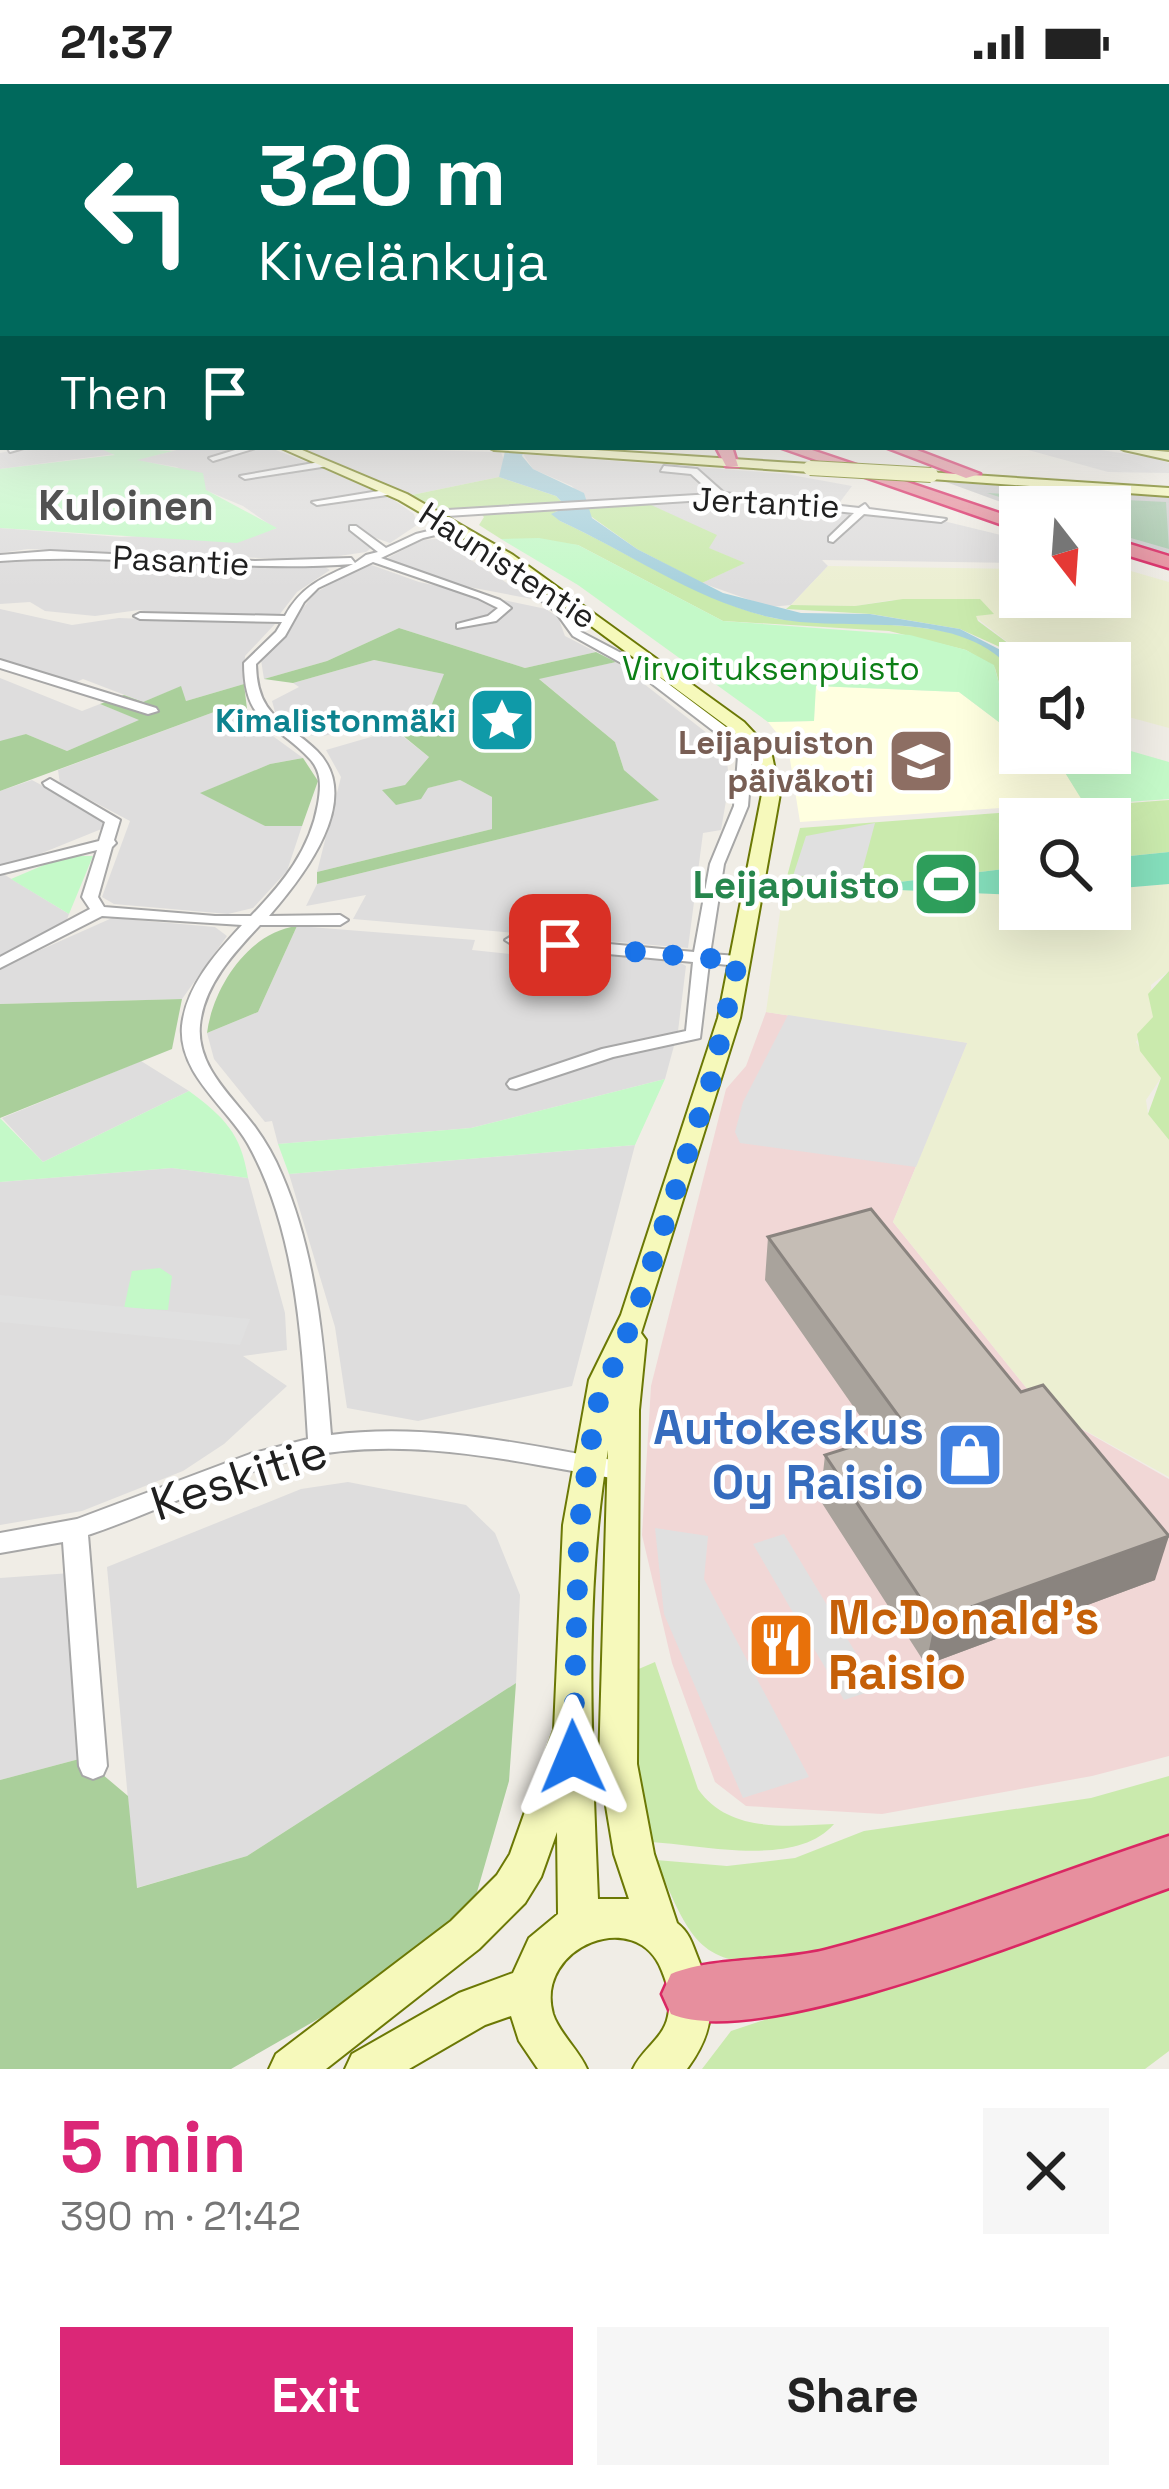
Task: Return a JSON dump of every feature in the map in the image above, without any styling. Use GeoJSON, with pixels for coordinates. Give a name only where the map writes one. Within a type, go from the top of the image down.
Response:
{"type":"FeatureCollection","features":[{"type":"Feature","properties":{"kind":"highway"},"geometry":{"type":"LineString","coordinates":[[796,450],[999,514]]}},
{"type":"Feature","properties":{"kind":"highway"},"geometry":{"type":"LineString","coordinates":[[819,450],[999,514]]}},
{"type":"Feature","properties":{"kind":"highway"},"geometry":{"type":"LineString","coordinates":[[902,450],[972,474]]}},
{"type":"Feature","properties":{"kind":"highway"},"geometry":{"type":"LineString","coordinates":[[1131,550],[1169,562]]}},
{"type":"Feature","properties":{"kind":"highway"},"geometry":{"type":"LineString","coordinates":[[1131,560],[1169,571]]}},
{"type":"Feature","properties":{"kind":"highway"},"geometry":{"type":"LineString","coordinates":[[691,1994],[757,1992],[827,1978],[969,1926],[1169,1862]]}},
{"type":"Feature","properties":{"kind":"street"},"geometry":{"type":"LineString","coordinates":[[213,458],[244,450]]}},
{"type":"Feature","properties":{"kind":"street","name":"Haunistentie"},"geometry":{"type":"LineString","coordinates":[[292,450],[392,491],[527,571],[760,747],[769,766],[767,825],[719,1051],[635,1315],[604,1380],[588,1466],[579,1525],[572,1728],[579,1922]]}},
{"type":"Feature","properties":{"kind":"street"},"geometry":{"type":"LineString","coordinates":[[532,450],[728,455],[810,468],[1169,488]]}},
{"type":"Feature","properties":{"kind":"street"},"geometry":{"type":"LineString","coordinates":[[1139,450],[1169,456]]}},
{"type":"Feature","properties":{"kind":"street"},"geometry":{"type":"LineString","coordinates":[[245,476],[325,464]]}},
{"type":"Feature","properties":{"kind":"street"},"geometry":{"type":"LineString","coordinates":[[664,469],[694,471],[721,496]]}},
{"type":"Feature","properties":{"kind":"street"},"geometry":{"type":"LineString","coordinates":[[931,475],[1169,488]]}},
{"type":"Feature","properties":{"kind":"street"},"geometry":{"type":"LineString","coordinates":[[317,502],[392,491]]}},
{"type":"Feature","properties":{"kind":"street","name":"Jertantie"},"geometry":{"type":"LineString","coordinates":[[431,514],[721,496],[865,507],[941,519]]}},
{"type":"Feature","properties":{"kind":"street"},"geometry":{"type":"LineString","coordinates":[[833,539],[865,507]]}},
{"type":"Feature","properties":{"kind":"street"},"geometry":{"type":"LineString","coordinates":[[353,528],[372,557],[420,580],[496,598],[505,608],[492,619],[461,626]]}},
{"type":"Feature","properties":{"kind":"street"},"geometry":{"type":"LineString","coordinates":[[320,1444],[312,1352],[293,1247],[272,1176],[238,1115],[198,1065],[192,1045],[202,990],[309,859],[328,780],[316,759],[264,719],[249,675],[254,657],[306,592],[372,557],[453,528]]}},
{"type":"Feature","properties":{"kind":"street","name":"Pasantie"},"geometry":{"type":"LineString","coordinates":[[0,558],[50,554],[255,564],[372,557]]}},
{"type":"Feature","properties":{"kind":"street","name":"Haunistentie"},"geometry":{"type":"LineString","coordinates":[[516,1084],[694,1034],[717,864],[735,823],[746,775],[746,756],[736,742],[638,667],[583,638],[559,609],[519,579]]}},
{"type":"Feature","properties":{"kind":"street"},"geometry":{"type":"LineString","coordinates":[[140,616],[289,619]]}},
{"type":"Feature","properties":{"kind":"street"},"geometry":{"type":"LineString","coordinates":[[583,638],[611,632]]}},
{"type":"Feature","properties":{"kind":"street"},"geometry":{"type":"LineString","coordinates":[[0,664],[152,711]]}},
{"type":"Feature","properties":{"kind":"street"},"geometry":{"type":"LineString","coordinates":[[50,783],[109,815],[115,825],[90,897],[100,911]]}},
{"type":"Feature","properties":{"kind":"street"},"geometry":{"type":"LineString","coordinates":[[735,823],[767,825]]}},
{"type":"Feature","properties":{"kind":"street"},"geometry":{"type":"LineString","coordinates":[[0,870],[109,843]]}},
{"type":"Feature","properties":{"kind":"street"},"geometry":{"type":"LineString","coordinates":[[0,963],[100,911],[258,921],[340,920]]}},
{"type":"Feature","properties":{"kind":"street"},"geometry":{"type":"LineString","coordinates":[[513,940],[738,961]]}},
{"type":"Feature","properties":{"kind":"street","name":"Haunistentie"},"geometry":{"type":"LineString","coordinates":[[635,1315],[625,1380],[618,1764],[634,1854],[660,1932],[682,1958],[691,1994]]}},
{"type":"Feature","properties":{"kind":"street","name":"Keskitie"},"geometry":{"type":"LineString","coordinates":[[0,1543],[75,1531],[220,1475],[320,1444],[416,1442],[623,1471]]}},
{"type":"Feature","properties":{"kind":"street"},"geometry":{"type":"LineString","coordinates":[[75,1531],[93,1766]]}},
{"type":"Feature","properties":{"kind":"street"},"geometry":{"type":"LineString","coordinates":[[291,2069],[465,1935],[511,1889],[527,1863],[572,1728]]}},
{"type":"Feature","properties":{"kind":"street"},"geometry":{"type":"LineString","coordinates":[[565,2069],[546,2052],[533,2028],[530,1988],[539,1956],[553,1938],[579,1922],[622,1916],[660,1932]]}},
{"type":"Feature","properties":{"kind":"street"},"geometry":{"type":"LineString","coordinates":[[367,2069],[474,2008],[530,1988]]}},
{"type":"Feature","properties":{"kind":"street"},"geometry":{"type":"LineString","coordinates":[[656,2069],[685,2035],[691,1994]]}},
{"type":"Feature","properties":{"kind":"shaded area"},"geometry":{"type":"Polygon","coordinates":[[[104,450],[115,454],[0,469],[0,453],[104,450]]]}},
{"type":"Feature","properties":{"kind":"shaded area"},"geometry":{"type":"Polygon","coordinates":[[[177,450],[237,450],[216,455],[224,458],[276,450],[309,463],[274,474],[319,467],[376,491],[328,499],[332,503],[388,496],[414,514],[417,525],[390,543],[356,531],[371,548],[366,552],[312,560],[28,549],[0,553],[0,528],[121,537],[276,529],[243,506],[205,490],[177,467],[134,460],[177,450]]]}},
{"type":"Feature","properties":{"kind":"shaded area"},"geometry":{"type":"Polygon","coordinates":[[[304,450],[501,452],[505,464],[499,477],[407,496],[304,450]]]}},
{"type":"Feature","properties":{"kind":"shaded area"},"geometry":{"type":"Polygon","coordinates":[[[1028,450],[1101,450],[1169,463],[1169,473],[1108,472],[1028,450]]]}},
{"type":"Feature","properties":{"kind":"shaded area"},"geometry":{"type":"Polygon","coordinates":[[[523,454],[786,474],[852,486],[837,506],[927,517],[999,535],[999,563],[822,560],[828,566],[791,605],[770,607],[702,583],[744,563],[708,548],[716,536],[589,505],[572,486],[533,469],[523,454]]]}},
{"type":"Feature","properties":{"kind":"shaded area"},"geometry":{"type":"Polygon","coordinates":[[[946,482],[1005,486],[999,486],[999,501],[946,482]]]}},
{"type":"Feature","properties":{"kind":"shaded area"},"geometry":{"type":"Polygon","coordinates":[[[1131,494],[1169,497],[1169,554],[1131,542],[1131,494]]]}},
{"type":"Feature","properties":{"kind":"shaded area"},"geometry":{"type":"Polygon","coordinates":[[[1131,500],[1166,502],[1169,549],[1131,538],[1131,500]]]}},
{"type":"Feature","properties":{"kind":"shaded area"},"geometry":{"type":"Polygon","coordinates":[[[437,539],[532,599],[416,577],[384,560],[421,540],[437,539]]]}},
{"type":"Feature","properties":{"kind":"shaded area"},"geometry":{"type":"Polygon","coordinates":[[[74,559],[330,570],[297,592],[280,614],[270,617],[167,616],[139,610],[95,616],[45,611],[30,602],[0,604],[0,562],[74,559]]]}},
{"type":"Feature","properties":{"kind":"shaded area"},"geometry":{"type":"Polygon","coordinates":[[[366,563],[419,582],[546,609],[558,617],[565,636],[596,652],[525,668],[399,628],[327,661],[264,679],[261,660],[315,593],[366,563]]]}},
{"type":"Feature","properties":{"kind":"shaded area"},"geometry":{"type":"Polygon","coordinates":[[[828,566],[999,569],[999,618],[1131,618],[1131,571],[1169,582],[1169,728],[1131,718],[1131,642],[1008,642],[974,616],[993,613],[892,600],[855,606],[791,605],[828,566]]]}},
{"type":"Feature","properties":{"kind":"shaded area"},"geometry":{"type":"Polygon","coordinates":[[[0,609],[72,625],[119,618],[275,624],[245,656],[244,684],[186,701],[180,687],[143,702],[83,679],[70,685],[0,658],[0,609]]]}},
{"type":"Feature","properties":{"kind":"shaded area"},"geometry":{"type":"Polygon","coordinates":[[[374,660],[445,674],[428,714],[323,736],[304,735],[275,712],[272,701],[299,687],[293,683],[374,660]]]}},
{"type":"Feature","properties":{"kind":"shaded area"},"geometry":{"type":"Polygon","coordinates":[[[616,662],[726,748],[729,783],[721,830],[703,833],[688,948],[353,919],[366,895],[306,906],[317,884],[658,800],[624,770],[615,742],[538,678],[616,662]]]}},
{"type":"Feature","properties":{"kind":"shaded area"},"geometry":{"type":"Polygon","coordinates":[[[0,678],[82,711],[100,704],[141,720],[67,751],[26,734],[4,743],[0,741],[0,678]]]}},
{"type":"Feature","properties":{"kind":"shaded area","name":"Leijapuiston päiväkoti"},"geometry":{"type":"Polygon","coordinates":[[[815,686],[959,692],[999,722],[999,774],[1066,774],[1081,798],[999,798],[999,808],[800,822],[788,747],[768,722],[814,721],[815,686]]]}},
{"type":"Feature","properties":{"kind":"shaded area"},"geometry":{"type":"Polygon","coordinates":[[[247,709],[259,726],[303,758],[270,764],[201,793],[265,826],[302,826],[287,871],[253,908],[228,914],[114,904],[102,897],[130,821],[60,784],[58,770],[214,712],[247,709]]]}},
{"type":"Feature","properties":{"kind":"shaded area"},"geometry":{"type":"Polygon","coordinates":[[[395,730],[429,757],[405,785],[427,788],[460,780],[492,797],[492,829],[317,872],[341,777],[326,750],[395,730]]]}},
{"type":"Feature","properties":{"kind":"shaded area"},"geometry":{"type":"Polygon","coordinates":[[[32,780],[106,820],[104,828],[0,870],[0,791],[32,780]]]}},
{"type":"Feature","properties":{"kind":"shaded area"},"geometry":{"type":"Polygon","coordinates":[[[875,823],[860,879],[793,876],[806,836],[875,823]]]}},
{"type":"Feature","properties":{"kind":"shaded area"},"geometry":{"type":"Polygon","coordinates":[[[0,872],[69,914],[63,930],[0,958],[0,872]]]}},
{"type":"Feature","properties":{"kind":"shaded area"},"geometry":{"type":"Polygon","coordinates":[[[784,884],[999,894],[999,930],[1131,930],[1131,887],[1169,884],[1169,971],[1151,985],[1153,1017],[1136,1042],[1161,1078],[1146,1100],[1148,1114],[1169,1140],[1169,1477],[1041,1406],[893,1222],[967,1043],[766,1012],[784,884]]]}},
{"type":"Feature","properties":{"kind":"shaded area"},"geometry":{"type":"Polygon","coordinates":[[[112,918],[215,927],[227,936],[182,999],[0,1004],[0,968],[112,918]]]}},
{"type":"Feature","properties":{"kind":"shaded area"},"geometry":{"type":"Polygon","coordinates":[[[297,926],[475,940],[472,950],[519,955],[524,944],[676,960],[686,966],[678,1031],[665,1079],[471,1128],[278,1144],[272,1121],[265,1122],[214,1059],[207,1033],[258,1012],[297,926]]]}},
{"type":"Feature","properties":{"kind":"shaded area"},"geometry":{"type":"Polygon","coordinates":[[[766,1012],[967,1043],[893,1222],[1041,1406],[1169,1479],[1169,1756],[1092,1776],[882,1814],[746,1806],[715,1782],[672,1663],[642,1535],[651,1386],[726,1089],[746,1066],[766,1012]]]}},
{"type":"Feature","properties":{"kind":"shaded area"},"geometry":{"type":"Polygon","coordinates":[[[788,1015],[967,1043],[916,1167],[740,1143],[735,1132],[743,1102],[788,1015]]]}},
{"type":"Feature","properties":{"kind":"shaded area"},"geometry":{"type":"Polygon","coordinates":[[[141,1061],[189,1091],[43,1162],[2,1118],[141,1061]]]}},
{"type":"Feature","properties":{"kind":"shaded area"},"geometry":{"type":"Polygon","coordinates":[[[635,1145],[572,1386],[418,1421],[347,1408],[335,1327],[289,1174],[635,1145]]]}},
{"type":"Feature","properties":{"kind":"shaded area"},"geometry":{"type":"Polygon","coordinates":[[[172,1168],[248,1178],[285,1313],[287,1350],[243,1356],[287,1386],[224,1444],[183,1471],[82,1511],[0,1525],[0,1182],[172,1168]]]}},
{"type":"Feature","properties":{"kind":"shaded area"},"geometry":{"type":"Polygon","coordinates":[[[0,1295],[250,1319],[240,1345],[0,1322],[0,1295]]]}},
{"type":"Feature","properties":{"kind":"shaded area"},"geometry":{"type":"Polygon","coordinates":[[[348,1482],[466,1505],[495,1533],[520,1595],[516,1683],[247,1856],[136,1888],[107,1567],[301,1489],[348,1482]]]}},
{"type":"Feature","properties":{"kind":"shaded area"},"geometry":{"type":"Polygon","coordinates":[[[655,1528],[708,1536],[704,1579],[809,1777],[743,1798],[664,1614],[655,1528]]]}},
{"type":"Feature","properties":{"kind":"shaded area"},"geometry":{"type":"Polygon","coordinates":[[[784,1534],[877,1689],[844,1700],[753,1544],[784,1534]]]}},
{"type":"Feature","properties":{"kind":"shaded area"},"geometry":{"type":"Polygon","coordinates":[[[71,1573],[83,1758],[0,1780],[0,1578],[71,1573]]]}},
{"type":"Feature","properties":{"kind":"green space"},"geometry":{"type":"Polygon","coordinates":[[[103,450],[173,451],[137,460],[203,473],[206,490],[277,528],[237,543],[0,528],[0,469],[115,455],[103,450]]]}},
{"type":"Feature","properties":{"kind":"green space"},"geometry":{"type":"Polygon","coordinates":[[[499,477],[556,496],[567,507],[555,512],[560,521],[742,609],[795,621],[906,626],[977,640],[999,654],[999,683],[995,668],[966,650],[889,631],[723,621],[578,545],[501,539],[479,525],[484,517],[476,509],[437,509],[407,496],[499,477]]]}},
{"type":"Feature","properties":{"kind":"green space"},"geometry":{"type":"Polygon","coordinates":[[[649,504],[717,535],[709,548],[745,563],[702,583],[637,549],[589,515],[589,505],[649,504]]]}},
{"type":"Feature","properties":{"kind":"green space","name":"Virvoituksenpuisto"},"geometry":{"type":"Polygon","coordinates":[[[539,538],[578,545],[723,621],[910,635],[966,650],[994,665],[999,722],[959,692],[816,686],[814,721],[768,722],[578,585],[501,539],[539,538]]]}},
{"type":"Feature","properties":{"kind":"green space"},"geometry":{"type":"Polygon","coordinates":[[[903,599],[980,599],[994,614],[976,616],[978,621],[1006,642],[999,642],[999,647],[960,629],[871,614],[786,609],[791,605],[855,606],[903,599]]]}},
{"type":"Feature","properties":{"kind":"green space"},"geometry":{"type":"Polygon","coordinates":[[[399,628],[525,668],[596,652],[616,662],[539,679],[615,742],[624,770],[659,800],[317,884],[317,872],[492,829],[492,797],[460,780],[428,788],[421,799],[396,805],[382,790],[405,785],[429,757],[396,730],[381,733],[372,725],[428,714],[444,674],[374,660],[293,683],[264,679],[327,661],[399,628]]]}},
{"type":"Feature","properties":{"kind":"green space"},"geometry":{"type":"Polygon","coordinates":[[[244,684],[247,709],[214,712],[0,791],[0,741],[26,734],[67,751],[139,720],[100,704],[124,695],[143,702],[181,686],[186,701],[244,684]]]}},
{"type":"Feature","properties":{"kind":"green space"},"geometry":{"type":"Polygon","coordinates":[[[1131,751],[1169,762],[1169,799],[1081,798],[1066,774],[1131,774],[1131,751]]]}},
{"type":"Feature","properties":{"kind":"green space"},"geometry":{"type":"Polygon","coordinates":[[[303,758],[318,781],[302,826],[265,826],[200,793],[270,764],[303,758]]]}},
{"type":"Feature","properties":{"kind":"green space"},"geometry":{"type":"Polygon","coordinates":[[[1169,800],[1169,852],[1131,856],[1131,803],[1169,800]]]}},
{"type":"Feature","properties":{"kind":"green space"},"geometry":{"type":"Polygon","coordinates":[[[999,813],[999,870],[851,888],[785,884],[800,828],[999,813]]]}},
{"type":"Feature","properties":{"kind":"green space"},"geometry":{"type":"Polygon","coordinates":[[[1169,852],[1169,884],[1131,887],[1131,856],[1169,852]]]}},
{"type":"Feature","properties":{"kind":"green space"},"geometry":{"type":"Polygon","coordinates":[[[65,856],[93,856],[69,914],[11,879],[65,856]]]}},
{"type":"Feature","properties":{"kind":"green space","name":"Leijapuisto"},"geometry":{"type":"Polygon","coordinates":[[[999,870],[999,894],[851,888],[999,870]]]}},
{"type":"Feature","properties":{"kind":"green space"},"geometry":{"type":"Polygon","coordinates":[[[297,926],[258,1012],[207,1033],[217,998],[236,964],[264,939],[297,926]]]}},
{"type":"Feature","properties":{"kind":"green space"},"geometry":{"type":"Polygon","coordinates":[[[1169,971],[1169,1140],[1148,1114],[1161,1078],[1140,1051],[1137,1034],[1153,1017],[1148,994],[1169,971]]]}},
{"type":"Feature","properties":{"kind":"green space"},"geometry":{"type":"Polygon","coordinates":[[[182,999],[172,1049],[0,1118],[0,1004],[182,999]]]}},
{"type":"Feature","properties":{"kind":"green space"},"geometry":{"type":"Polygon","coordinates":[[[665,1079],[635,1145],[289,1174],[278,1144],[471,1128],[665,1079]]]}},
{"type":"Feature","properties":{"kind":"green space"},"geometry":{"type":"Polygon","coordinates":[[[189,1091],[229,1127],[248,1178],[172,1168],[0,1182],[0,1118],[43,1162],[189,1091]]]}},
{"type":"Feature","properties":{"kind":"green space"},"geometry":{"type":"Polygon","coordinates":[[[160,1268],[172,1276],[168,1310],[124,1308],[132,1271],[160,1268]]]}},
{"type":"Feature","properties":{"kind":"green space"},"geometry":{"type":"Polygon","coordinates":[[[655,1662],[698,1789],[711,1803],[759,1824],[834,1824],[817,1838],[772,1850],[649,1842],[634,1808],[634,1671],[655,1662]]]}},
{"type":"Feature","properties":{"kind":"green space"},"geometry":{"type":"Polygon","coordinates":[[[516,1683],[509,1781],[477,1892],[452,1927],[372,1988],[231,2069],[0,2069],[0,1780],[83,1758],[128,1796],[137,1888],[247,1856],[516,1683]]]}},
{"type":"Feature","properties":{"kind":"green space"},"geometry":{"type":"Polygon","coordinates":[[[1169,1776],[1169,1840],[798,1961],[740,1961],[704,1946],[680,1913],[656,1860],[727,1866],[795,1858],[864,1831],[1091,1798],[1169,1776]]]}},
{"type":"Feature","properties":{"kind":"green space"},"geometry":{"type":"Polygon","coordinates":[[[1169,1885],[1169,2051],[1145,2069],[702,2069],[731,2031],[1169,1885]]]}},
{"type":"Feature","properties":{"kind":"water"},"geometry":{"type":"Polygon","coordinates":[[[505,450],[525,450],[522,456],[533,469],[584,493],[592,518],[637,549],[723,593],[801,613],[870,614],[960,629],[999,649],[999,657],[938,630],[800,622],[741,609],[560,521],[551,514],[567,507],[556,496],[499,477],[505,450]]]}},
{"type":"Feature","properties":{"kind":"building","name":"Autokeskus Oy Raisio"},"geometry":{"type":"Polygon","coordinates":[[[871,1209],[1021,1392],[1043,1385],[1169,1536],[935,1620],[825,1455],[908,1429],[768,1237],[871,1209]]]}},
{"type":"Feature","properties":{"kind":"place","name":"Kimalistonmäki"},"geometry":{"type":"Point","coordinates":[502,720]}},
{"type":"Feature","properties":{"kind":"place","name":"Leijapuiston päiväkoti"},"geometry":{"type":"Point","coordinates":[921,761]}},
{"type":"Feature","properties":{"kind":"place","name":"Leijapuisto"},"geometry":{"type":"Point","coordinates":[946,884]}},
{"type":"Feature","properties":{"kind":"place","name":"Autokeskus Oy Raisio"},"geometry":{"type":"Point","coordinates":[970,1455]}},
{"type":"Feature","properties":{"kind":"place","name":"McDonald's Raisio"},"geometry":{"type":"Point","coordinates":[781,1645]}},
{"type":"Feature","properties":{"kind":"district","name":"Kuloinen"},"geometry":{"type":"Point","coordinates":[126,505]}},
{"type":"Feature","properties":{"kind":"route"},"geometry":{"type":"LineString","coordinates":[[560,945],[738,961],[729,1018],[711,1081],[635,1315],[596,1408],[579,1525],[571,1684],[573,1757]]}}]}
